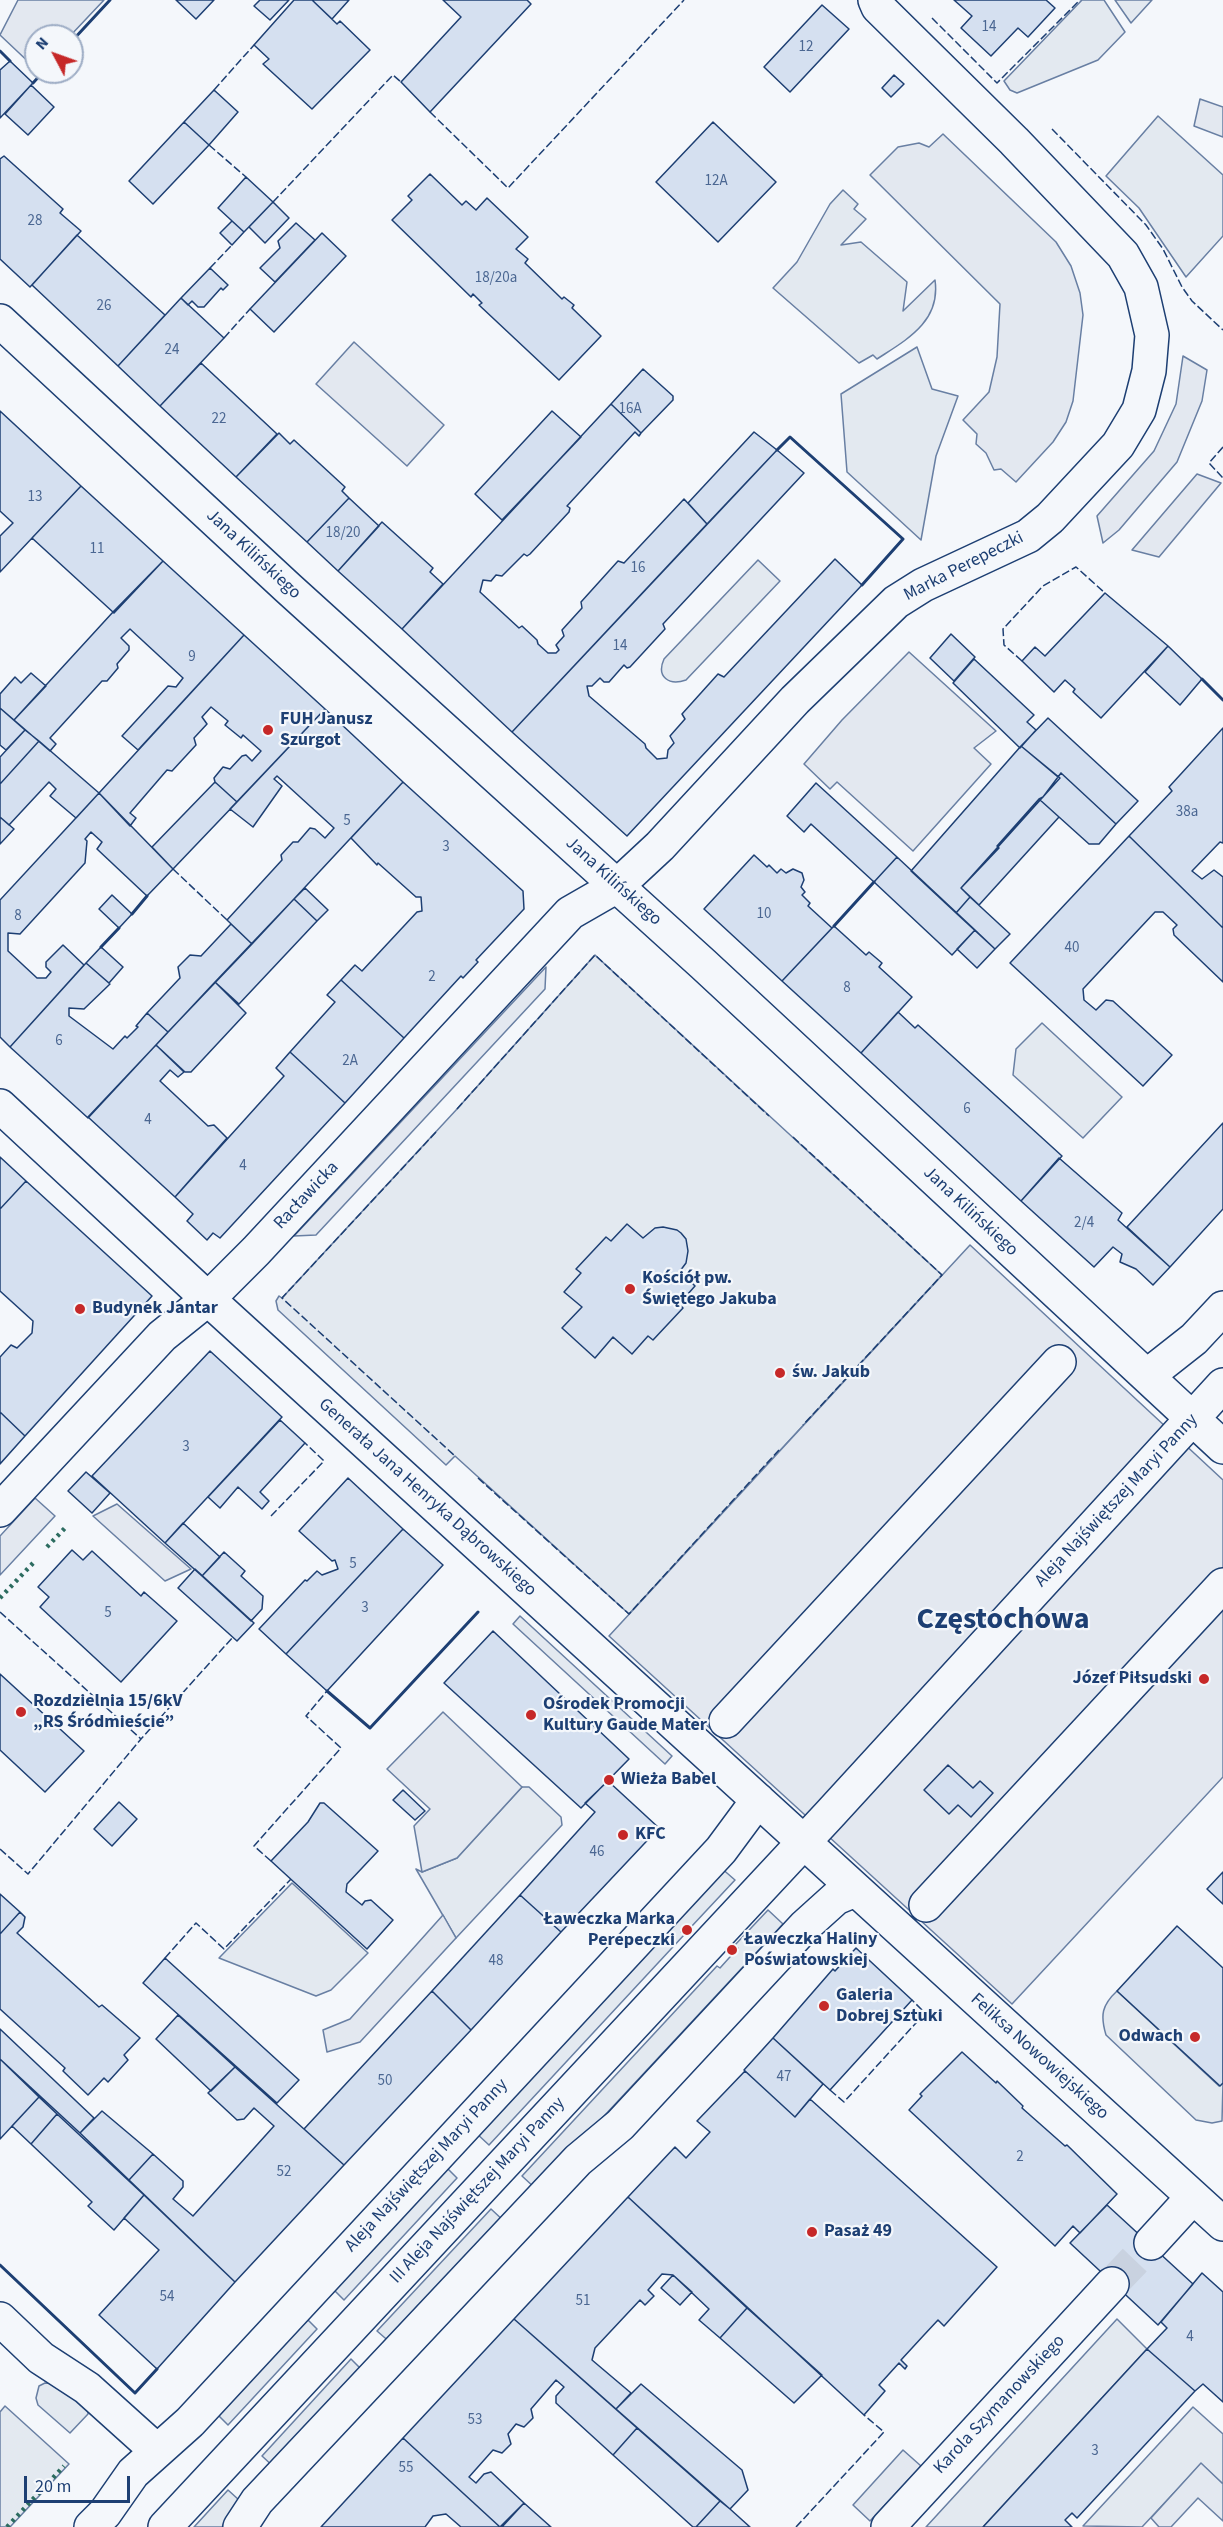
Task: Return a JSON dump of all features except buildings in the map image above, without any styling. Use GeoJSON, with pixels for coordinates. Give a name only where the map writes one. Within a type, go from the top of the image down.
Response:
{"type":"FeatureCollection","features":[{"type":"Feature","properties":{"kind":"street","name":"Marka Perepeczki"},"geometry":{"type":"LineString","coordinates":[[617,886],[660,846],[795,700],[896,602],[923,585],[1028,536],[1050,518],[1118,445],[1139,410],[1149,371],[1152,335],[1141,287],[1123,255],[1047,175],[878,7],[875,0]]}},
{"type":"Feature","properties":{"kind":"street","name":"Jana Kilińskiego"},"geometry":{"type":"LineString","coordinates":[[0,321],[288,588],[617,886],[1223,1447]]}},
{"type":"Feature","properties":{"kind":"street","name":"Racławicka"},"geometry":{"type":"LineString","coordinates":[[0,1510],[162,1336],[208,1299],[256,1251],[570,913],[617,886]]}},
{"type":"Feature","properties":{"kind":"street","name":"Generała Jana Henryka Dąbrowskiego"},"geometry":{"type":"LineString","coordinates":[[0,1106],[208,1299],[758,1800],[797,1849],[855,1890]]}},
{"type":"Feature","properties":{"kind":"street"},"geometry":{"type":"LineString","coordinates":[[1147,1376],[1194,1339],[1223,1308]]}},
{"type":"Feature","properties":{"kind":"street"},"geometry":{"type":"LineString","coordinates":[[726,1721],[1059,1362]]}},
{"type":"Feature","properties":{"kind":"street","name":"Aleja Najświętszej Maryi Panny"},"geometry":{"type":"LineString","coordinates":[[797,1849],[1223,1385]]}},
{"type":"Feature","properties":{"kind":"street"},"geometry":{"type":"LineString","coordinates":[[926,1905],[1223,1586]]}},
{"type":"Feature","properties":{"kind":"street","name":"Aleja Najświętszej Maryi Panny"},"geometry":{"type":"LineString","coordinates":[[91,2527],[105,2513],[133,2473],[190,2422],[705,1868],[738,1830],[758,1800]]}},
{"type":"Feature","properties":{"kind":"street","name":"III Aleja Najświętszej Maryi Panny"},"geometry":{"type":"LineString","coordinates":[[165,2527],[797,1849]]}},
{"type":"Feature","properties":{"kind":"street"},"geometry":{"type":"LineString","coordinates":[[240,2527],[257,2501],[578,2160],[620,2126],[805,1926],[836,1898],[855,1890]]}},
{"type":"Feature","properties":{"kind":"street","name":"Feliksa Nowowiejskiego"},"geometry":{"type":"LineString","coordinates":[[855,1890],[1211,2206]]}},
{"type":"Feature","properties":{"kind":"street"},"geometry":{"type":"LineString","coordinates":[[1151,2243],[1211,2206]]}},
{"type":"Feature","properties":{"kind":"street","name":"Karola Szymanowskiego"},"geometry":{"type":"LineString","coordinates":[[888,2527],[1112,2284]]}},
{"type":"Feature","properties":{"kind":"street"},"geometry":{"type":"LineString","coordinates":[[0,2319],[42,2358],[87,2388],[157,2451]]}},
{"type":"Feature","properties":{"kind":"shaded area"},"geometry":{"type":"Polygon","coordinates":[[[18,0],[104,0],[81,24],[24,24],[24,58],[0,35],[18,0]]]}},
{"type":"Feature","properties":{"kind":"shaded area"},"geometry":{"type":"Polygon","coordinates":[[[1082,0],[1104,0],[1125,32],[1098,60],[1017,93],[1010,90],[1004,81],[1082,0]]]}},
{"type":"Feature","properties":{"kind":"shaded area"},"geometry":{"type":"Polygon","coordinates":[[[1115,0],[1152,0],[1131,23],[1115,0]]]}},
{"type":"Feature","properties":{"kind":"shaded area"},"geometry":{"type":"Polygon","coordinates":[[[1200,99],[1223,107],[1223,137],[1194,126],[1200,99]]]}},
{"type":"Feature","properties":{"kind":"shaded area"},"geometry":{"type":"Polygon","coordinates":[[[1158,116],[1223,175],[1223,236],[1186,277],[1139,208],[1106,176],[1158,116]]]}},
{"type":"Feature","properties":{"kind":"shaded area"},"geometry":{"type":"Polygon","coordinates":[[[943,134],[1056,242],[1071,266],[1080,293],[1083,315],[1073,401],[1066,422],[1053,442],[1016,482],[1001,469],[994,470],[986,453],[976,444],[977,434],[963,420],[989,392],[997,357],[1000,304],[870,175],[898,147],[919,143],[929,147],[943,134]]]}},
{"type":"Feature","properties":{"kind":"shaded area"},"geometry":{"type":"Polygon","coordinates":[[[843,190],[858,204],[854,209],[866,219],[841,245],[861,242],[907,282],[903,311],[935,280],[933,307],[919,328],[910,337],[877,359],[873,355],[859,363],[773,288],[797,262],[830,204],[843,190]]]}},
{"type":"Feature","properties":{"kind":"shaded area"},"geometry":{"type":"Polygon","coordinates":[[[354,342],[444,425],[407,466],[316,384],[354,342]]]}},
{"type":"Feature","properties":{"kind":"shaded area"},"geometry":{"type":"Polygon","coordinates":[[[917,347],[932,389],[958,396],[936,456],[921,540],[847,472],[841,394],[917,347]]]}},
{"type":"Feature","properties":{"kind":"shaded area"},"geometry":{"type":"Polygon","coordinates":[[[1183,356],[1207,370],[1202,401],[1177,462],[1119,530],[1103,543],[1097,516],[1154,451],[1176,404],[1183,356]]]}},
{"type":"Feature","properties":{"kind":"shaded area"},"geometry":{"type":"Polygon","coordinates":[[[1197,474],[1221,483],[1159,557],[1132,550],[1197,474]]]}},
{"type":"Feature","properties":{"kind":"shaded area"},"geometry":{"type":"Polygon","coordinates":[[[758,560],[780,581],[686,680],[669,681],[662,671],[664,659],[758,560]]]}},
{"type":"Feature","properties":{"kind":"shaded area"},"geometry":{"type":"Polygon","coordinates":[[[909,652],[996,731],[974,748],[991,764],[913,851],[837,782],[830,789],[804,764],[842,720],[909,652]]]}},
{"type":"Feature","properties":{"kind":"shaded area"},"geometry":{"type":"Polygon","coordinates":[[[595,955],[942,1275],[629,1614],[455,1456],[446,1465],[278,1310],[276,1301],[279,1296],[282,1298],[457,1109],[595,955]]]}},
{"type":"Feature","properties":{"kind":"shaded area"},"geometry":{"type":"Polygon","coordinates":[[[546,967],[545,989],[316,1235],[294,1236],[546,967]]]}},
{"type":"Feature","properties":{"kind":"shaded area"},"geometry":{"type":"Polygon","coordinates":[[[1042,1023],[1122,1097],[1083,1138],[1013,1075],[1016,1049],[1042,1023]]]}},
{"type":"Feature","properties":{"kind":"shaded area"},"geometry":{"type":"Polygon","coordinates":[[[970,1245],[1223,1480],[1223,1777],[1012,2004],[609,1636],[970,1245]]]}},
{"type":"Feature","properties":{"kind":"shaded area"},"geometry":{"type":"Polygon","coordinates":[[[35,1498],[55,1516],[0,1575],[0,1536],[35,1498]]]}},
{"type":"Feature","properties":{"kind":"shaded area"},"geometry":{"type":"Polygon","coordinates":[[[117,1504],[191,1569],[165,1581],[93,1516],[117,1504]]]}},
{"type":"Feature","properties":{"kind":"shaded area"},"geometry":{"type":"Polygon","coordinates":[[[520,1616],[672,1756],[665,1764],[513,1624],[520,1616]]]}},
{"type":"Feature","properties":{"kind":"shaded area"},"geometry":{"type":"Polygon","coordinates":[[[443,1712],[522,1787],[457,1858],[422,1872],[414,1826],[430,1809],[387,1769],[443,1712]]]}},
{"type":"Feature","properties":{"kind":"shaded area"},"geometry":{"type":"Polygon","coordinates":[[[522,1787],[529,1787],[561,1817],[562,1825],[456,1938],[416,1869],[422,1872],[457,1858],[522,1787]]]}},
{"type":"Feature","properties":{"kind":"shaded area"},"geometry":{"type":"Polygon","coordinates":[[[720,1867],[735,1880],[691,1927],[688,1925],[681,1932],[684,1935],[489,2145],[475,2132],[720,1867]]]}},
{"type":"Feature","properties":{"kind":"shaded area"},"geometry":{"type":"Polygon","coordinates":[[[292,1883],[368,1953],[331,1990],[316,1996],[219,1958],[292,1883]]]}},
{"type":"Feature","properties":{"kind":"shaded area"},"geometry":{"type":"Polygon","coordinates":[[[768,1910],[783,1924],[536,2189],[522,2176],[717,1966],[720,1968],[738,1948],[735,1945],[768,1910]]]}},
{"type":"Feature","properties":{"kind":"shaded area"},"geometry":{"type":"Polygon","coordinates":[[[443,1915],[456,1938],[360,2042],[327,2052],[323,2030],[350,2019],[443,1915]]]}},
{"type":"Feature","properties":{"kind":"shaded area"},"geometry":{"type":"Polygon","coordinates":[[[1117,1991],[1219,2086],[1223,2083],[1222,2121],[1212,2123],[1196,2120],[1106,2035],[1103,2022],[1105,2006],[1117,1991]]]}},
{"type":"Feature","properties":{"kind":"shaded area"},"geometry":{"type":"Polygon","coordinates":[[[444,2165],[457,2178],[344,2300],[331,2287],[444,2165]]]}},
{"type":"Feature","properties":{"kind":"shaded area"},"geometry":{"type":"Polygon","coordinates":[[[491,2209],[505,2222],[392,2344],[377,2331],[491,2209]]]}},
{"type":"Feature","properties":{"kind":"shaded area"},"geometry":{"type":"Polygon","coordinates":[[[304,2316],[317,2329],[228,2425],[215,2412],[304,2316]]]}},
{"type":"Feature","properties":{"kind":"shaded area"},"geometry":{"type":"Polygon","coordinates":[[[1117,2319],[1147,2349],[983,2527],[926,2527],[1117,2319]]]}},
{"type":"Feature","properties":{"kind":"shaded area"},"geometry":{"type":"Polygon","coordinates":[[[351,2359],[365,2373],[276,2469],[262,2456],[351,2359]]]}},
{"type":"Feature","properties":{"kind":"shaded area"},"geometry":{"type":"Polygon","coordinates":[[[45,2383],[55,2384],[88,2408],[88,2414],[70,2433],[38,2405],[36,2398],[39,2386],[45,2383]]]}},
{"type":"Feature","properties":{"kind":"shaded area"},"geometry":{"type":"Polygon","coordinates":[[[5,2406],[69,2464],[10,2527],[0,2527],[0,2412],[5,2406]]]}},
{"type":"Feature","properties":{"kind":"shaded area"},"geometry":{"type":"Polygon","coordinates":[[[1193,2407],[1223,2434],[1223,2484],[1201,2464],[1142,2527],[1083,2526],[1193,2407]]]}},
{"type":"Feature","properties":{"kind":"shaded area"},"geometry":{"type":"Polygon","coordinates":[[[903,2450],[921,2466],[870,2521],[853,2505],[903,2450]]]}},
{"type":"Feature","properties":{"kind":"shaded area"},"geometry":{"type":"Polygon","coordinates":[[[1201,2463],[1223,2484],[1223,2521],[1198,2498],[1171,2527],[1159,2527],[1151,2518],[1201,2463]]]}},
{"type":"Feature","properties":{"kind":"shaded area"},"geometry":{"type":"Polygon","coordinates":[[[228,2490],[239,2500],[222,2527],[194,2527],[228,2490]]]}},
{"type":"Feature","properties":{"kind":"tunnel"},"geometry":{"type":"LineString","coordinates":[[1112,2284],[1151,2243]]}},
{"type":"Feature","properties":{"kind":"hedge"},"geometry":{"type":"LineString","coordinates":[[47,1547],[65,1528]]}},
{"type":"Feature","properties":{"kind":"hedge"},"geometry":{"type":"LineString","coordinates":[[0,1598],[36,1560]]}},
{"type":"Feature","properties":{"kind":"hedge"},"geometry":{"type":"LineString","coordinates":[[7,2527],[64,2466]]}},
{"type":"Feature","properties":{"kind":"fence"},"geometry":{"type":"LineString","coordinates":[[430,112],[508,188],[684,0]]}},
{"type":"Feature","properties":{"kind":"fence"},"geometry":{"type":"LineString","coordinates":[[932,18],[997,83],[1080,0]]}},
{"type":"Feature","properties":{"kind":"fence"},"geometry":{"type":"LineString","coordinates":[[214,90],[254,45]]}},
{"type":"Feature","properties":{"kind":"fence"},"geometry":{"type":"LineString","coordinates":[[273,202],[393,75],[401,82]]}},
{"type":"Feature","properties":{"kind":"fence"},"geometry":{"type":"LineString","coordinates":[[1052,129],[1146,225],[1163,249],[1182,287],[1192,301],[1223,330]]}},
{"type":"Feature","properties":{"kind":"fence"},"geometry":{"type":"LineString","coordinates":[[209,145],[246,177]]}},
{"type":"Feature","properties":{"kind":"fence"},"geometry":{"type":"LineString","coordinates":[[210,268],[232,245]]}},
{"type":"Feature","properties":{"kind":"fence"},"geometry":{"type":"LineString","coordinates":[[224,338],[250,309]]}},
{"type":"Feature","properties":{"kind":"fence"},"geometry":{"type":"LineString","coordinates":[[1223,447],[1209,463],[1223,478]]}},
{"type":"Feature","properties":{"kind":"fence"},"geometry":{"type":"LineString","coordinates":[[1022,661],[1004,645],[1003,629],[1043,586],[1076,567],[1105,593]]}},
{"type":"Feature","properties":{"kind":"fence"},"geometry":{"type":"LineString","coordinates":[[173,869],[227,920]]}},
{"type":"Feature","properties":{"kind":"fence"},"geometry":{"type":"LineString","coordinates":[[457,1109],[595,955],[769,1116]]}},
{"type":"Feature","properties":{"kind":"fence"},"geometry":{"type":"LineString","coordinates":[[436,1132],[282,1298],[455,1456]]}},
{"type":"Feature","properties":{"kind":"fence"},"geometry":{"type":"LineString","coordinates":[[793,1137],[942,1275],[803,1425]]}},
{"type":"Feature","properties":{"kind":"fence"},"geometry":{"type":"LineString","coordinates":[[271,1516],[324,1461],[305,1443]]}},
{"type":"Feature","properties":{"kind":"fence"},"geometry":{"type":"LineString","coordinates":[[478,1478],[629,1614],[779,1450]]}},
{"type":"Feature","properties":{"kind":"fence"},"geometry":{"type":"LineString","coordinates":[[0,1612],[141,1739]]}},
{"type":"Feature","properties":{"kind":"fence"},"geometry":{"type":"LineString","coordinates":[[0,1849],[28,1874],[141,1739],[233,1637]]}},
{"type":"Feature","properties":{"kind":"fence"},"geometry":{"type":"LineString","coordinates":[[271,1861],[254,1846],[341,1748],[306,1716],[327,1691]]}},
{"type":"Feature","properties":{"kind":"fence"},"geometry":{"type":"LineString","coordinates":[[165,1958],[196,1923],[224,1949],[291,1879]]}},
{"type":"Feature","properties":{"kind":"fence"},"geometry":{"type":"LineString","coordinates":[[830,2090],[844,2102],[925,2013],[912,2000]]}},
{"type":"Feature","properties":{"kind":"fence"},"geometry":{"type":"LineString","coordinates":[[796,2527],[884,2432],[864,2415]]}},
{"type":"Feature","properties":{"kind":"wall"},"geometry":{"type":"LineString","coordinates":[[84,28],[110,0]]}},
{"type":"Feature","properties":{"kind":"wall"},"geometry":{"type":"LineString","coordinates":[[0,51],[10,61]]}},
{"type":"Feature","properties":{"kind":"wall"},"geometry":{"type":"LineString","coordinates":[[777,450],[790,437],[903,539],[862,585]]}},
{"type":"Feature","properties":{"kind":"wall"},"geometry":{"type":"LineString","coordinates":[[1202,679],[1223,700]]}},
{"type":"Feature","properties":{"kind":"wall"},"geometry":{"type":"LineString","coordinates":[[834,926],[874,882]]}},
{"type":"Feature","properties":{"kind":"wall"},"geometry":{"type":"LineString","coordinates":[[132,914],[147,896]]}},
{"type":"Feature","properties":{"kind":"wall"},"geometry":{"type":"LineString","coordinates":[[101,947],[119,928]]}},
{"type":"Feature","properties":{"kind":"wall"},"geometry":{"type":"LineString","coordinates":[[327,1691],[370,1728],[478,1612]]}},
{"type":"Feature","properties":{"kind":"wall"},"geometry":{"type":"LineString","coordinates":[[0,2265],[135,2393],[157,2369]]}},
{"type":"Feature","properties":{"kind":"place","name":"FUH Janusz Szurgot"},"geometry":{"type":"Point","coordinates":[268,730]}},
{"type":"Feature","properties":{"kind":"place","name":"Kościół pw. Świętego Jakuba"},"geometry":{"type":"Point","coordinates":[630,1289]}},
{"type":"Feature","properties":{"kind":"place","name":"Budynek Jantar"},"geometry":{"type":"Point","coordinates":[80,1309]}},
{"type":"Feature","properties":{"kind":"place","name":"św. Jakub"},"geometry":{"type":"Point","coordinates":[780,1373]}},
{"type":"Feature","properties":{"kind":"place","name":"Józef Piłsudski"},"geometry":{"type":"Point","coordinates":[1204,1679]}},
{"type":"Feature","properties":{"kind":"place","name":"Rozdzielnia 15/6kV „RS Śródmieście”"},"geometry":{"type":"Point","coordinates":[21,1712]}},
{"type":"Feature","properties":{"kind":"place","name":"Ośrodek Promocji Kultury Gaude Mater"},"geometry":{"type":"Point","coordinates":[531,1715]}},
{"type":"Feature","properties":{"kind":"place","name":"Wieża Babel"},"geometry":{"type":"Point","coordinates":[609,1780]}},
{"type":"Feature","properties":{"kind":"place","name":"KFC"},"geometry":{"type":"Point","coordinates":[623,1835]}},
{"type":"Feature","properties":{"kind":"place","name":"Ławeczka Marka Perepeczki"},"geometry":{"type":"Point","coordinates":[687,1930]}},
{"type":"Feature","properties":{"kind":"place","name":"Ławeczka Haliny Poświatowskiej"},"geometry":{"type":"Point","coordinates":[732,1950]}},
{"type":"Feature","properties":{"kind":"place","name":"Galeria Dobrej Sztuki"},"geometry":{"type":"Point","coordinates":[824,2006]}},
{"type":"Feature","properties":{"kind":"place","name":"Odwach"},"geometry":{"type":"Point","coordinates":[1195,2037]}},
{"type":"Feature","properties":{"kind":"place","name":"Pasaż 49"},"geometry":{"type":"Point","coordinates":[812,2232]}},
{"type":"Feature","properties":{"kind":"district","name":"Częstochowa"},"geometry":{"type":"Point","coordinates":[1003,1621]}}]}
